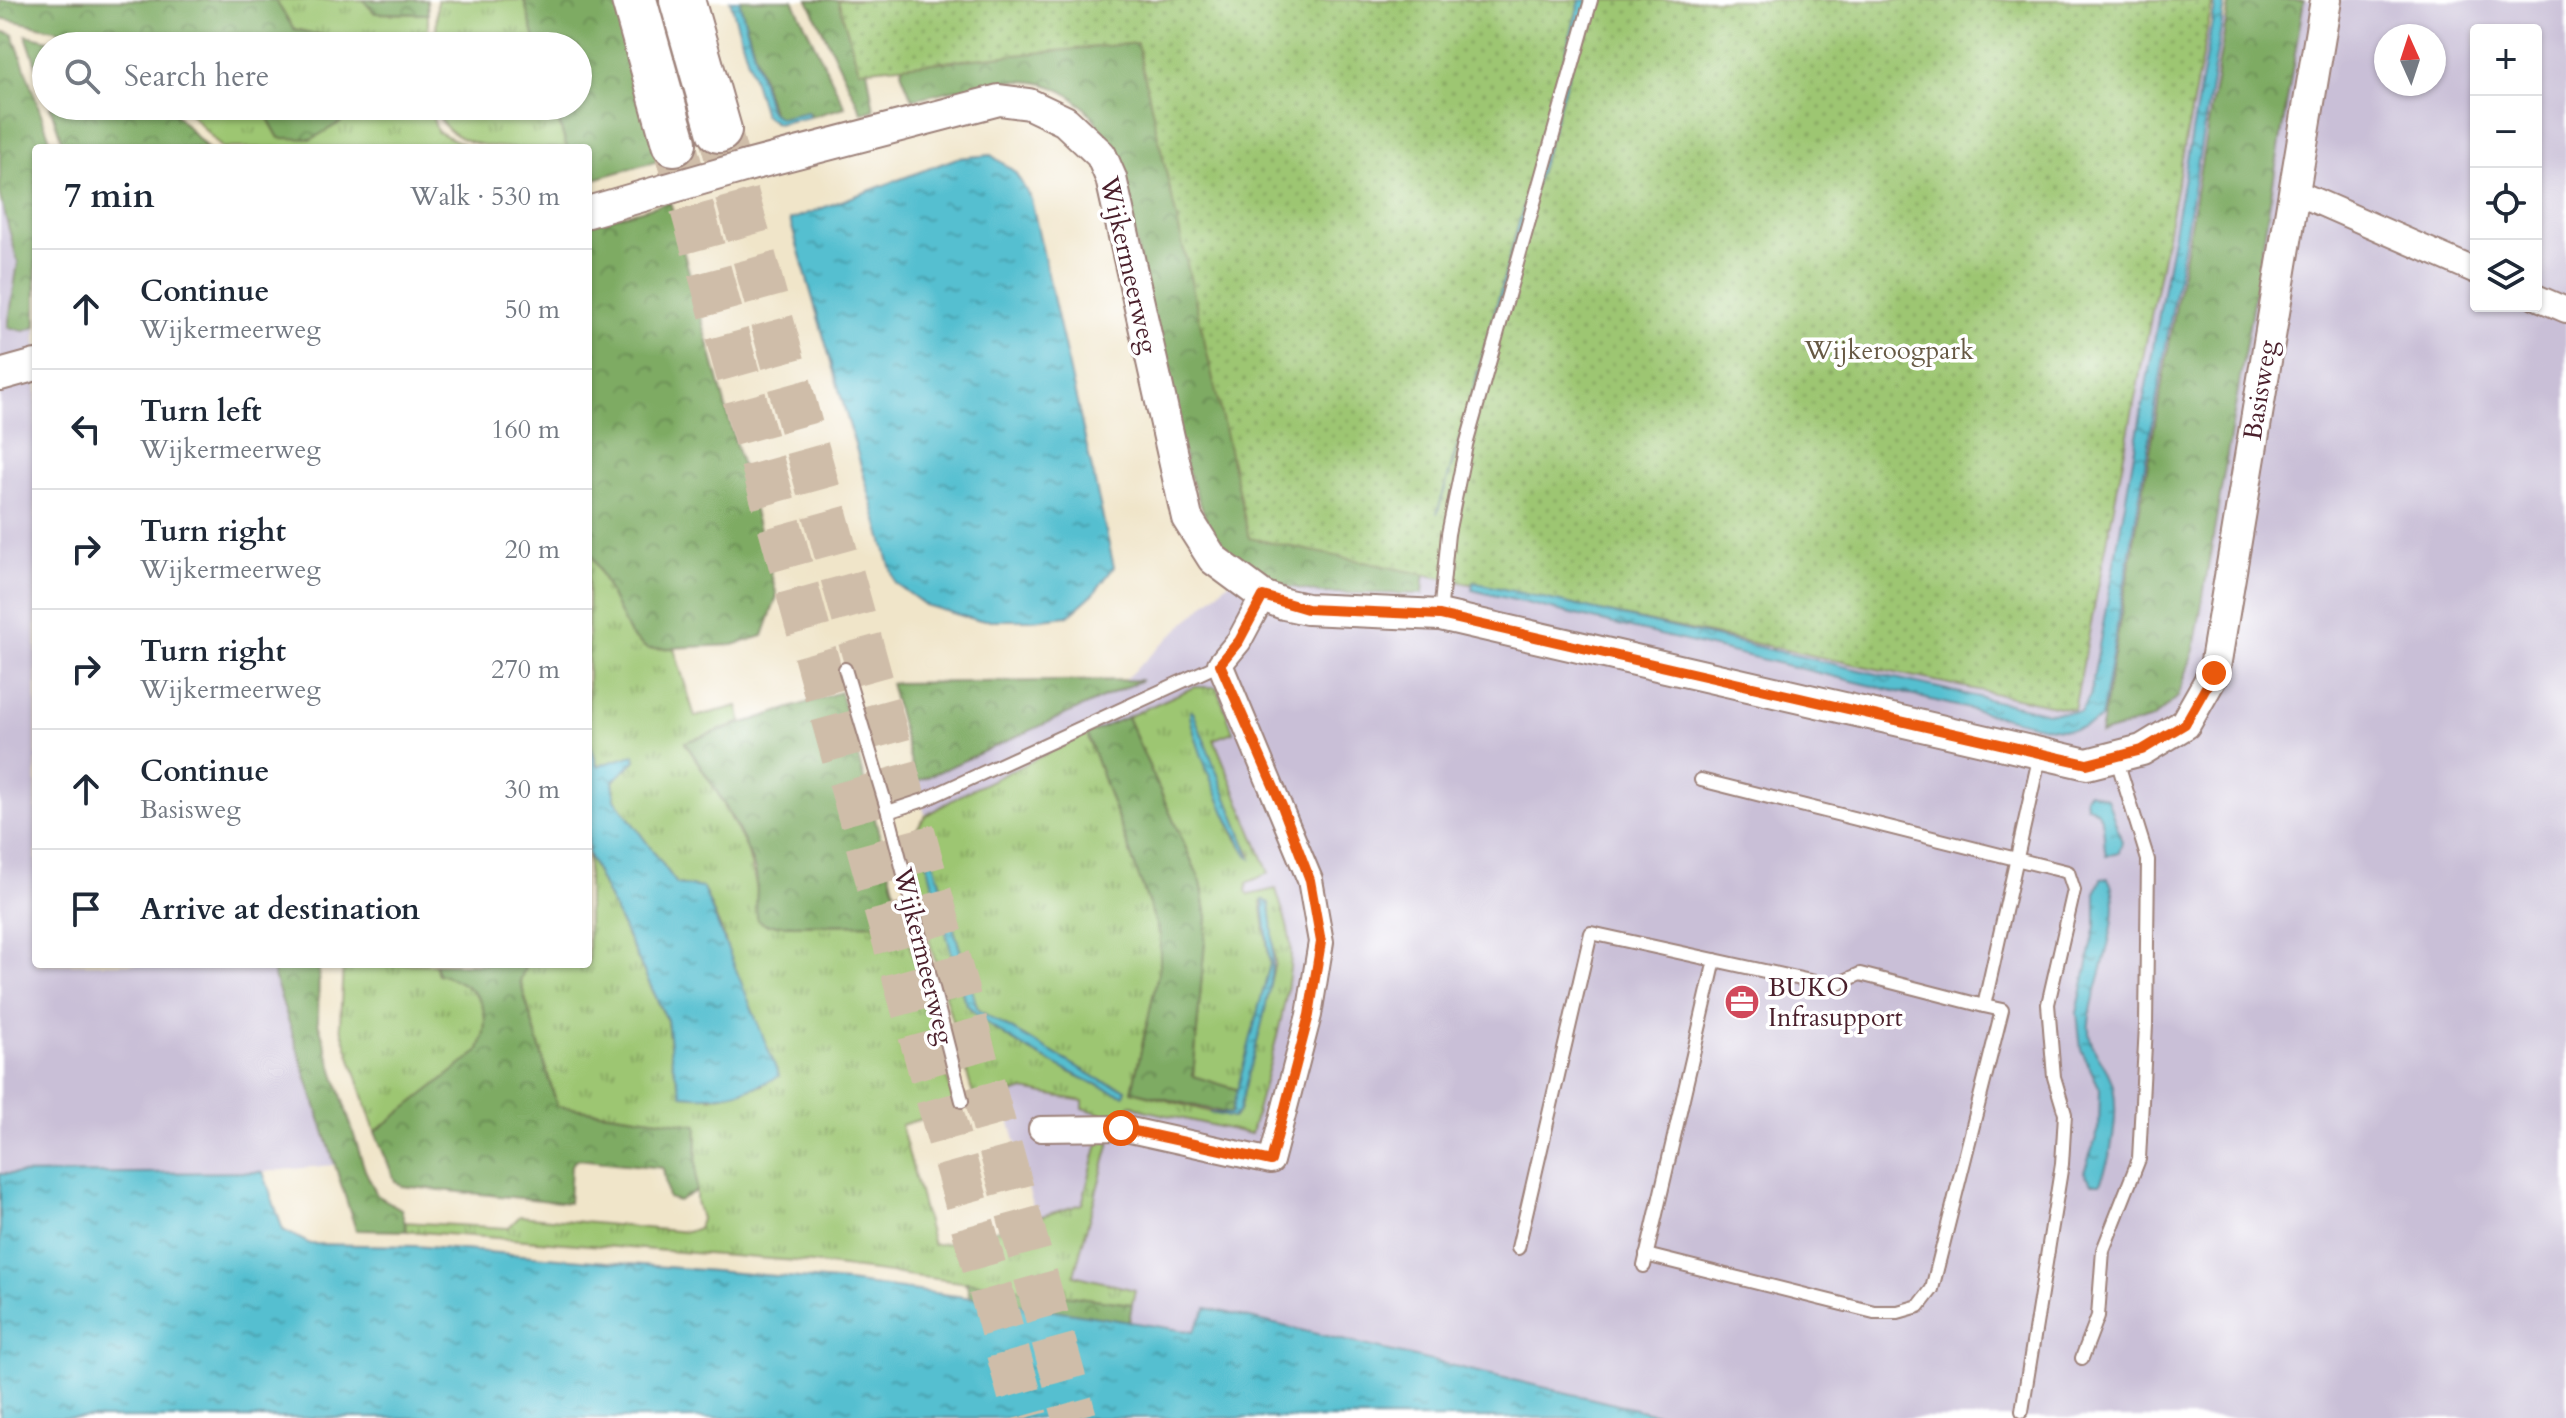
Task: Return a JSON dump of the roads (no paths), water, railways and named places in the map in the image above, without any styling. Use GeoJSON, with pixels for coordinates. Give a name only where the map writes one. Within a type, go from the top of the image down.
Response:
{"type":"FeatureCollection","features":[{"type":"Feature","properties":{"kind":"highway"},"geometry":{"type":"LineString","coordinates":[[634,0],[674,143]]}},
{"type":"Feature","properties":{"kind":"highway"},"geometry":{"type":"LineString","coordinates":[[682,0],[719,130]]}},
{"type":"Feature","properties":{"kind":"street","name":"Basisweg"},"geometry":{"type":"LineString","coordinates":[[2129,753],[2185,724],[2214,673],[2326,0]]}},
{"type":"Feature","properties":{"kind":"street","name":"Wijkermeerweg"},"geometry":{"type":"LineString","coordinates":[[592,211],[747,166],[999,100],[1047,110],[1084,136],[1101,155],[1111,178],[1187,518],[1213,559],[1263,596],[1307,609],[1440,615],[2087,764],[2129,753]]}},
{"type":"Feature","properties":{"kind":"street"},"geometry":{"type":"LineString","coordinates":[[2293,191],[2470,268]]}},
{"type":"Feature","properties":{"kind":"street"},"geometry":{"type":"LineString","coordinates":[[2542,300],[2566,310]]}},
{"type":"Feature","properties":{"kind":"street"},"geometry":{"type":"LineString","coordinates":[[0,375],[32,366]]}},
{"type":"Feature","properties":{"kind":"street"},"geometry":{"type":"LineString","coordinates":[[1041,1129],[1121,1128],[1271,1161],[1309,1015],[1321,942],[1310,880],[1282,806],[1220,664],[1239,641],[1263,596]]}},
{"type":"Feature","properties":{"kind":"lane"},"geometry":{"type":"LineString","coordinates":[[1440,615],[1448,534],[1466,445],[1591,0]]}},
{"type":"Feature","properties":{"kind":"lane"},"geometry":{"type":"LineString","coordinates":[[888,812],[924,800],[1220,664]]}},
{"type":"Feature","properties":{"kind":"lane","name":"Wijkermeerweg"},"geometry":{"type":"LineString","coordinates":[[845,669],[888,812],[962,1101]]}},
{"type":"Feature","properties":{"kind":"lane"},"geometry":{"type":"LineString","coordinates":[[2082,1358],[2098,1316],[2103,1250],[2139,1159],[2148,860],[2129,753]]}},
{"type":"Feature","properties":{"kind":"lane"},"geometry":{"type":"LineString","coordinates":[[1984,1006],[2040,754]]}},
{"type":"Feature","properties":{"kind":"lane"},"geometry":{"type":"LineString","coordinates":[[1701,780],[2068,872],[2074,890],[2048,1004],[2054,1077],[2065,1114],[2062,1164],[2022,1411]]}},
{"type":"Feature","properties":{"kind":"lane"},"geometry":{"type":"LineString","coordinates":[[1518,1248],[1591,933],[1715,960],[1833,986],[1860,974],[2002,1010],[1932,1289],[1919,1306],[1898,1312],[1874,1312],[1645,1260],[1715,960]]}},
{"type":"Feature","properties":{"kind":"water"},"geometry":{"type":"Polygon","coordinates":[[[730,0],[739,0],[770,111],[779,118],[808,112],[810,117],[777,124],[764,115],[730,0]]]}},
{"type":"Feature","properties":{"kind":"water"},"geometry":{"type":"Polygon","coordinates":[[[1580,0],[1591,0],[1462,432],[1580,0]]]}},
{"type":"Feature","properties":{"kind":"water"},"geometry":{"type":"Polygon","coordinates":[[[2216,0],[2226,0],[2101,718],[2079,728],[2040,726],[1472,590],[1473,582],[2048,713],[2080,712],[2090,696],[2216,0]]]}},
{"type":"Feature","properties":{"kind":"water"},"geometry":{"type":"Polygon","coordinates":[[[991,155],[1015,172],[1031,199],[1114,567],[1094,593],[1068,616],[1032,620],[976,620],[925,605],[895,583],[790,220],[957,158],[991,155]]]}},
{"type":"Feature","properties":{"kind":"water"},"geometry":{"type":"Polygon","coordinates":[[[1190,711],[1251,858],[1234,832],[1214,787],[1196,740],[1190,711]]]}},
{"type":"Feature","properties":{"kind":"water"},"geometry":{"type":"Polygon","coordinates":[[[592,748],[597,766],[634,755],[636,760],[613,781],[615,799],[677,884],[703,888],[779,1076],[732,1093],[682,1095],[672,1062],[667,1020],[592,862],[592,748]]]}},
{"type":"Feature","properties":{"kind":"water"},"geometry":{"type":"Polygon","coordinates":[[[2089,792],[2107,798],[2122,842],[2119,852],[2106,855],[2102,820],[2094,809],[2086,805],[2085,796],[2089,792]]]}},
{"type":"Feature","properties":{"kind":"water"},"geometry":{"type":"Polygon","coordinates":[[[932,855],[978,1010],[1102,1081],[1126,1089],[1124,1095],[1036,1054],[973,1011],[964,999],[926,859],[932,855]]]}},
{"type":"Feature","properties":{"kind":"water"},"geometry":{"type":"Polygon","coordinates":[[[2108,878],[2113,892],[2112,929],[2091,1008],[2089,1032],[2113,1086],[2115,1123],[2100,1183],[2092,1183],[2084,1172],[2099,1129],[2100,1089],[2081,1049],[2077,1013],[2096,926],[2096,891],[2101,879],[2108,878]]]}},
{"type":"Feature","properties":{"kind":"water"},"geometry":{"type":"Polygon","coordinates":[[[1263,900],[1269,903],[1273,929],[1270,982],[1239,1111],[1233,1118],[1210,1113],[1231,1114],[1270,964],[1263,900]]]}},
{"type":"Feature","properties":{"kind":"water"},"geometry":{"type":"Polygon","coordinates":[[[263,1172],[283,1230],[310,1244],[415,1246],[847,1282],[997,1301],[1193,1332],[1207,1308],[1674,1418],[0,1418],[0,1174],[263,1172]]]}},
{"type":"Feature","properties":{"kind":"tunnel"},"geometry":{"type":"LineString","coordinates":[[719,130],[1075,1418]]}},
{"type":"Feature","properties":{"kind":"tunnel"},"geometry":{"type":"LineString","coordinates":[[674,143],[1026,1418]]}},
{"type":"Feature","properties":{"kind":"place","name":"BUKO Infrasupport"},"geometry":{"type":"Point","coordinates":[1742,1002]}},
{"type":"Feature","properties":{"kind":"park label","name":"Wijkeroogpark"},"geometry":{"type":"Point","coordinates":[1889,350]}}]}
